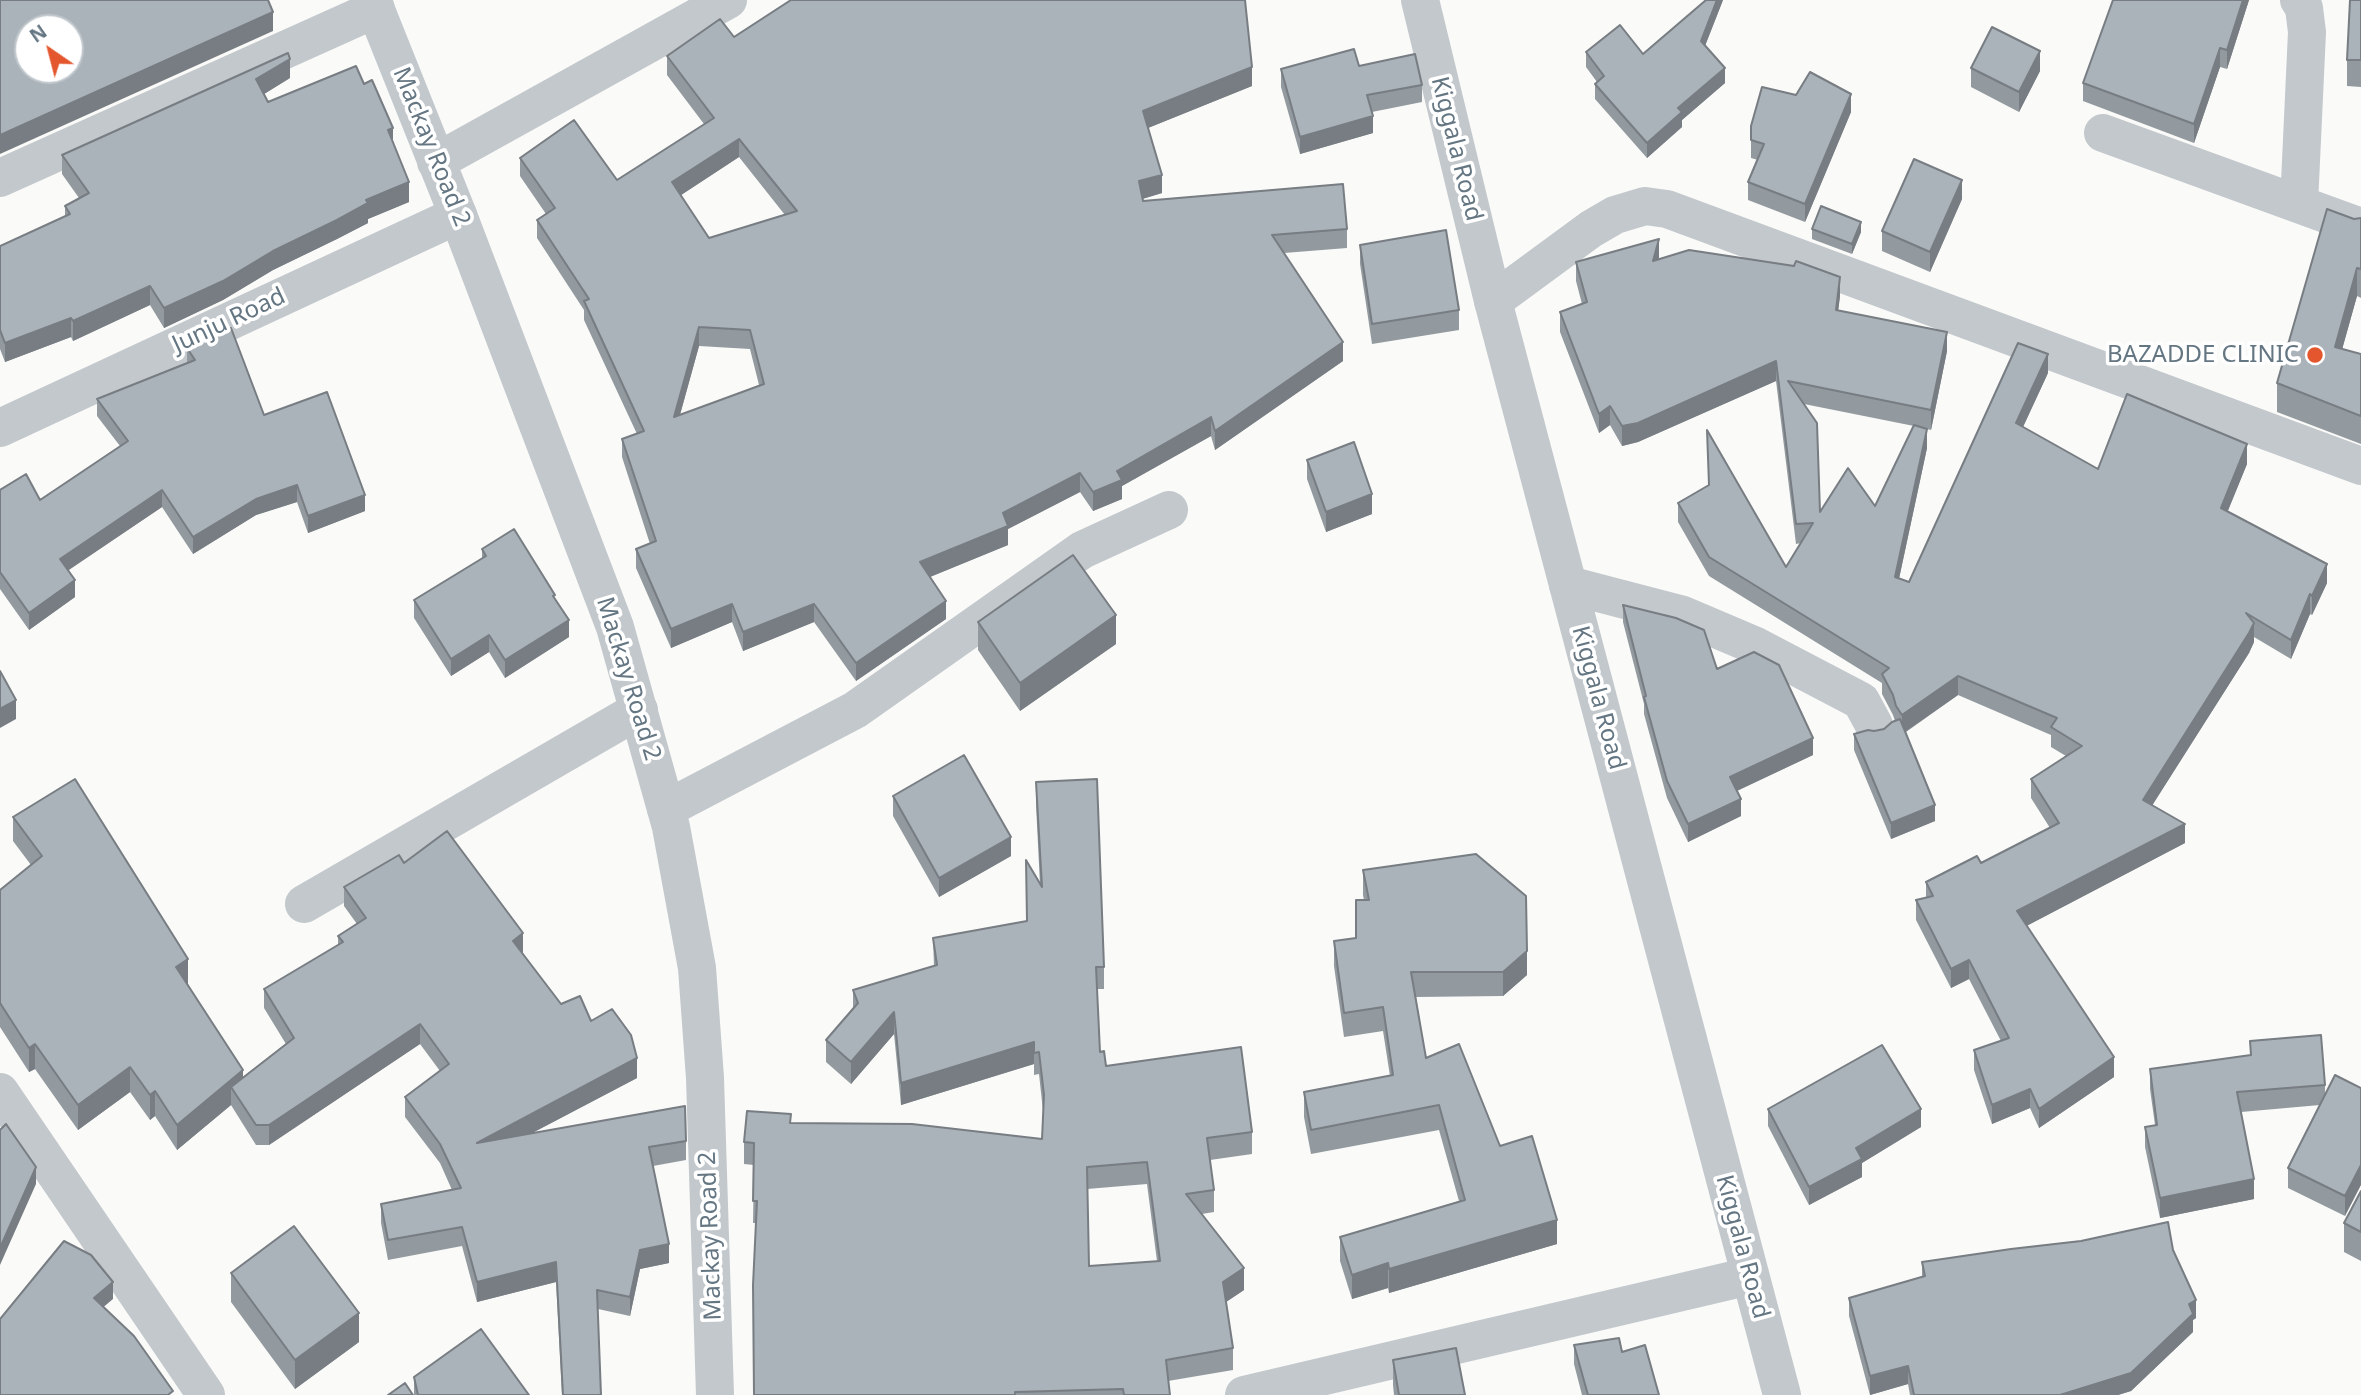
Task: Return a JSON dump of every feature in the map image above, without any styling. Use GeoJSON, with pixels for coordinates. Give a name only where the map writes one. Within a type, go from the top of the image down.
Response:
{"type":"FeatureCollection","features":[{"type":"Feature","properties":{"kind":"street"},"geometry":{"type":"LineString","coordinates":[[436,162],[729,0]]}},
{"type":"Feature","properties":{"kind":"street","name":"Kiggala Road"},"geometry":{"type":"LineString","coordinates":[[1420,0],[1493,301],[1782,1395]]}},
{"type":"Feature","properties":{"kind":"street"},"geometry":{"type":"LineString","coordinates":[[2299,0],[2304,8],[2307,32],[2300,204]]}},
{"type":"Feature","properties":{"kind":"street"},"geometry":{"type":"LineString","coordinates":[[0,178],[374,5]]}},
{"type":"Feature","properties":{"kind":"street","name":"Mackay Road 2"},"geometry":{"type":"LineString","coordinates":[[374,5],[458,215],[615,628],[671,827],[697,968],[705,1078],[715,1395]]}},
{"type":"Feature","properties":{"kind":"street"},"geometry":{"type":"LineString","coordinates":[[2103,133],[2361,227]]}},
{"type":"Feature","properties":{"kind":"street"},"geometry":{"type":"LineString","coordinates":[[1493,301],[1591,229],[1615,215],[1645,206],[1667,209],[2361,466]]}},
{"type":"Feature","properties":{"kind":"street","name":"Junju Road"},"geometry":{"type":"LineString","coordinates":[[0,428],[458,215]]}},
{"type":"Feature","properties":{"kind":"street"},"geometry":{"type":"LineString","coordinates":[[666,809],[855,710],[1082,550],[1169,510]]}},
{"type":"Feature","properties":{"kind":"street"},"geometry":{"type":"LineString","coordinates":[[1568,585],[1683,615],[1756,646],[1861,701],[1874,724]]}},
{"type":"Feature","properties":{"kind":"street"},"geometry":{"type":"LineString","coordinates":[[304,904],[639,710]]}},
{"type":"Feature","properties":{"kind":"street"},"geometry":{"type":"LineString","coordinates":[[0,1092],[206,1395]]}},
{"type":"Feature","properties":{"kind":"street"},"geometry":{"type":"LineString","coordinates":[[1244,1395],[1750,1276]]}},
{"type":"Feature","properties":{"kind":"building"},"geometry":{"type":"Polygon","coordinates":[[[0,0],[268,0],[273,12],[0,135],[0,0]]]}},
{"type":"Feature","properties":{"kind":"building"},"geometry":{"type":"Polygon","coordinates":[[[791,0],[1245,0],[1252,67],[1143,111],[1162,175],[1139,181],[1143,201],[1343,184],[1347,229],[1272,235],[1343,342],[1215,431],[1211,417],[1117,471],[1122,480],[1093,492],[1080,473],[1003,513],[1008,526],[920,562],[946,601],[856,663],[814,604],[743,632],[732,604],[671,629],[636,549],[656,541],[622,439],[644,431],[584,301],[589,299],[537,220],[555,208],[520,158],[574,120],[617,180],[714,118],[667,56],[720,19],[734,37],[791,0]],[[739,139],[672,182],[709,238],[797,211],[739,139]],[[699,327],[674,417],[764,384],[750,330],[699,327]]]}},
{"type":"Feature","properties":{"kind":"building"},"geometry":{"type":"Polygon","coordinates":[[[1706,0],[1717,0],[1701,41],[1725,68],[1678,108],[1682,112],[1647,143],[1595,84],[1604,76],[1586,52],[1620,25],[1643,54],[1706,0]]]}},
{"type":"Feature","properties":{"kind":"building"},"geometry":{"type":"Polygon","coordinates":[[[2113,0],[2243,0],[2227,50],[2220,48],[2194,124],[2083,83],[2113,0]]]}},
{"type":"Feature","properties":{"kind":"building"},"geometry":{"type":"Polygon","coordinates":[[[2350,0],[2361,0],[2361,60],[2347,60],[2350,0]]]}},
{"type":"Feature","properties":{"kind":"building"},"geometry":{"type":"Polygon","coordinates":[[[1992,27],[2040,51],[2019,92],[1971,68],[1992,27]]]}},
{"type":"Feature","properties":{"kind":"building"},"geometry":{"type":"Polygon","coordinates":[[[1354,49],[1359,66],[1415,54],[1422,85],[1367,95],[1373,116],[1300,137],[1281,69],[1354,49]]]}},
{"type":"Feature","properties":{"kind":"building"},"geometry":{"type":"Polygon","coordinates":[[[288,53],[290,59],[256,79],[268,102],[356,66],[364,84],[372,80],[393,128],[388,130],[409,182],[366,200],[368,203],[273,251],[223,281],[164,308],[150,286],[73,321],[71,318],[5,343],[0,330],[0,246],[70,214],[65,206],[89,193],[62,155],[288,53]]]}},
{"type":"Feature","properties":{"kind":"building"},"geometry":{"type":"Polygon","coordinates":[[[1810,72],[1851,94],[1805,204],[1748,182],[1764,144],[1751,140],[1751,126],[1762,87],[1796,95],[1810,72]]]}},
{"type":"Feature","properties":{"kind":"building"},"geometry":{"type":"Polygon","coordinates":[[[1914,159],[1962,180],[1930,252],[1882,231],[1914,159]]]}},
{"type":"Feature","properties":{"kind":"building"},"geometry":{"type":"Polygon","coordinates":[[[1821,206],[1861,222],[1852,244],[1812,229],[1821,206]]]}},
{"type":"Feature","properties":{"kind":"building"},"geometry":{"type":"Polygon","coordinates":[[[2327,209],[2354,219],[2361,218],[2361,269],[2357,268],[2335,347],[2361,354],[2361,416],[2277,383],[2327,209]]]}},
{"type":"Feature","properties":{"kind":"building"},"geometry":{"type":"Polygon","coordinates":[[[1446,230],[1459,310],[1372,324],[1360,245],[1446,230]]]}},
{"type":"Feature","properties":{"kind":"building"},"geometry":{"type":"Polygon","coordinates":[[[1659,239],[1653,261],[1689,250],[1794,266],[1796,261],[1840,277],[1836,310],[1947,332],[1931,410],[1788,381],[1817,423],[1820,512],[1848,468],[1875,506],[1914,425],[1927,429],[1895,577],[1909,582],[2018,343],[2048,354],[2016,423],[2098,469],[2127,394],[2247,444],[2221,508],[2327,564],[2312,596],[2310,594],[2291,640],[2246,613],[2254,623],[2249,633],[2143,800],[2185,824],[2017,911],[2114,1057],[2039,1109],[2030,1089],[1992,1105],[1974,1050],[2009,1038],[1969,960],[1951,969],[1916,900],[1933,896],[1926,882],[1977,856],[1981,863],[2059,823],[2031,779],[2082,746],[2051,727],[2057,718],[1958,676],[1902,715],[1882,674],[1889,668],[1709,557],[1678,503],[1709,485],[1707,430],[1786,567],[1813,523],[1796,524],[1776,361],[1638,423],[1622,426],[1610,406],[1599,414],[1560,312],[1587,302],[1576,262],[1659,239]]]}},
{"type":"Feature","properties":{"kind":"building"},"geometry":{"type":"Polygon","coordinates":[[[231,328],[264,415],[327,392],[365,495],[308,516],[297,485],[256,499],[193,537],[162,490],[60,559],[75,580],[29,613],[0,572],[0,490],[26,474],[40,500],[128,441],[97,399],[195,360],[187,348],[231,328]]]}},
{"type":"Feature","properties":{"kind":"building"},"geometry":{"type":"Polygon","coordinates":[[[1354,442],[1372,494],[1326,512],[1307,460],[1354,442]]]}},
{"type":"Feature","properties":{"kind":"building"},"geometry":{"type":"Polygon","coordinates":[[[514,529],[569,620],[505,660],[489,635],[451,659],[414,600],[486,556],[482,549],[514,529]]]}},
{"type":"Feature","properties":{"kind":"building"},"geometry":{"type":"Polygon","coordinates":[[[1073,555],[1116,615],[1020,683],[978,622],[1073,555]]]}},
{"type":"Feature","properties":{"kind":"building"},"geometry":{"type":"Polygon","coordinates":[[[1623,605],[1676,618],[1704,630],[1717,669],[1754,652],[1779,665],[1813,738],[1730,777],[1741,799],[1688,824],[1667,781],[1623,605]]]}},
{"type":"Feature","properties":{"kind":"building"},"geometry":{"type":"Polygon","coordinates":[[[0,671],[16,700],[0,709],[0,671]]]}},
{"type":"Feature","properties":{"kind":"building"},"geometry":{"type":"Polygon","coordinates":[[[1900,719],[1935,805],[1891,823],[1854,734],[1884,729],[1900,719]]]}},
{"type":"Feature","properties":{"kind":"building"},"geometry":{"type":"Polygon","coordinates":[[[964,755],[1011,837],[939,878],[893,796],[964,755]]]}},
{"type":"Feature","properties":{"kind":"building"},"geometry":{"type":"Polygon","coordinates":[[[75,779],[188,959],[176,967],[243,1070],[177,1125],[155,1091],[150,1095],[130,1067],[78,1105],[35,1044],[29,1048],[0,1003],[0,890],[42,856],[13,817],[75,779]]]}},
{"type":"Feature","properties":{"kind":"building"},"geometry":{"type":"Polygon","coordinates":[[[1097,779],[1104,967],[1096,967],[1100,1052],[1104,1051],[1106,1066],[1241,1047],[1252,1132],[1207,1138],[1214,1190],[1186,1194],[1244,1268],[1223,1282],[1233,1348],[1166,1360],[1170,1395],[1124,1395],[1123,1389],[1015,1392],[1015,1395],[754,1395],[753,1285],[757,1201],[753,1201],[754,1143],[744,1142],[747,1111],[791,1114],[790,1123],[912,1124],[1042,1139],[1044,1095],[1039,1052],[1034,1053],[1034,1042],[901,1083],[894,1012],[851,1062],[826,1040],[858,1003],[853,990],[937,965],[933,938],[1027,921],[1026,860],[1042,887],[1036,782],[1097,779]],[[1147,1162],[1087,1167],[1089,1266],[1160,1261],[1147,1162]]]}},
{"type":"Feature","properties":{"kind":"building"},"geometry":{"type":"Polygon","coordinates":[[[447,831],[523,933],[513,941],[561,1004],[580,996],[591,1021],[612,1009],[631,1035],[637,1058],[477,1143],[685,1106],[686,1141],[649,1147],[669,1244],[640,1250],[630,1297],[597,1290],[601,1395],[563,1395],[556,1262],[477,1282],[462,1227],[388,1240],[381,1204],[461,1188],[440,1144],[405,1097],[449,1064],[420,1024],[269,1125],[256,1125],[231,1087],[294,1038],[264,989],[343,942],[338,936],[366,918],[344,887],[399,855],[404,863],[447,831]]]}},
{"type":"Feature","properties":{"kind":"building"},"geometry":{"type":"Polygon","coordinates":[[[1476,854],[1526,896],[1527,951],[1503,972],[1411,972],[1426,1058],[1459,1044],[1500,1146],[1532,1136],[1557,1220],[1389,1269],[1388,1263],[1352,1275],[1340,1237],[1465,1200],[1439,1105],[1311,1130],[1304,1092],[1393,1075],[1383,1007],[1344,1013],[1334,941],[1356,938],[1356,900],[1369,900],[1363,870],[1476,854]]]}},
{"type":"Feature","properties":{"kind":"building"},"geometry":{"type":"Polygon","coordinates":[[[2321,1035],[2325,1085],[2237,1092],[2254,1179],[2160,1198],[2145,1127],[2157,1125],[2150,1069],[2251,1055],[2250,1041],[2321,1035]]]}},
{"type":"Feature","properties":{"kind":"building"},"geometry":{"type":"Polygon","coordinates":[[[1882,1045],[1921,1109],[1856,1148],[1862,1159],[1809,1187],[1768,1109],[1882,1045]]]}},
{"type":"Feature","properties":{"kind":"building"},"geometry":{"type":"Polygon","coordinates":[[[2335,1075],[2361,1088],[2361,1165],[2345,1196],[2288,1168],[2335,1075]]]}},
{"type":"Feature","properties":{"kind":"building"},"geometry":{"type":"Polygon","coordinates":[[[6,1124],[36,1167],[0,1248],[0,1130],[6,1124]]]}},
{"type":"Feature","properties":{"kind":"building"},"geometry":{"type":"Polygon","coordinates":[[[2361,1191],[2361,1232],[2344,1223],[2361,1191]]]}},
{"type":"Feature","properties":{"kind":"building"},"geometry":{"type":"Polygon","coordinates":[[[2168,1222],[2173,1250],[2196,1300],[2189,1304],[2193,1314],[2131,1373],[2060,1395],[1914,1395],[1908,1366],[1870,1376],[1849,1298],[1925,1276],[1922,1262],[2081,1241],[2168,1222]]]}},
{"type":"Feature","properties":{"kind":"building"},"geometry":{"type":"Polygon","coordinates":[[[294,1226],[359,1313],[295,1360],[231,1273],[294,1226]]]}},
{"type":"Feature","properties":{"kind":"building"},"geometry":{"type":"Polygon","coordinates":[[[64,1241],[91,1255],[113,1282],[94,1298],[134,1336],[173,1391],[168,1395],[0,1395],[0,1319],[64,1241]]]}},
{"type":"Feature","properties":{"kind":"building"},"geometry":{"type":"Polygon","coordinates":[[[481,1329],[529,1395],[418,1395],[414,1377],[481,1329]]]}},
{"type":"Feature","properties":{"kind":"building"},"geometry":{"type":"Polygon","coordinates":[[[1619,1338],[1622,1352],[1645,1345],[1659,1395],[1588,1395],[1574,1345],[1619,1338]]]}},
{"type":"Feature","properties":{"kind":"building"},"geometry":{"type":"Polygon","coordinates":[[[1456,1348],[1465,1395],[1399,1395],[1393,1360],[1456,1348]]]}},
{"type":"Feature","properties":{"kind":"building"},"geometry":{"type":"Polygon","coordinates":[[[405,1383],[413,1395],[388,1395],[405,1383]]]}},
{"type":"Feature","properties":{"kind":"place","name":"BAZADDE CLINIC"},"geometry":{"type":"Point","coordinates":[2315,355]}}]}
